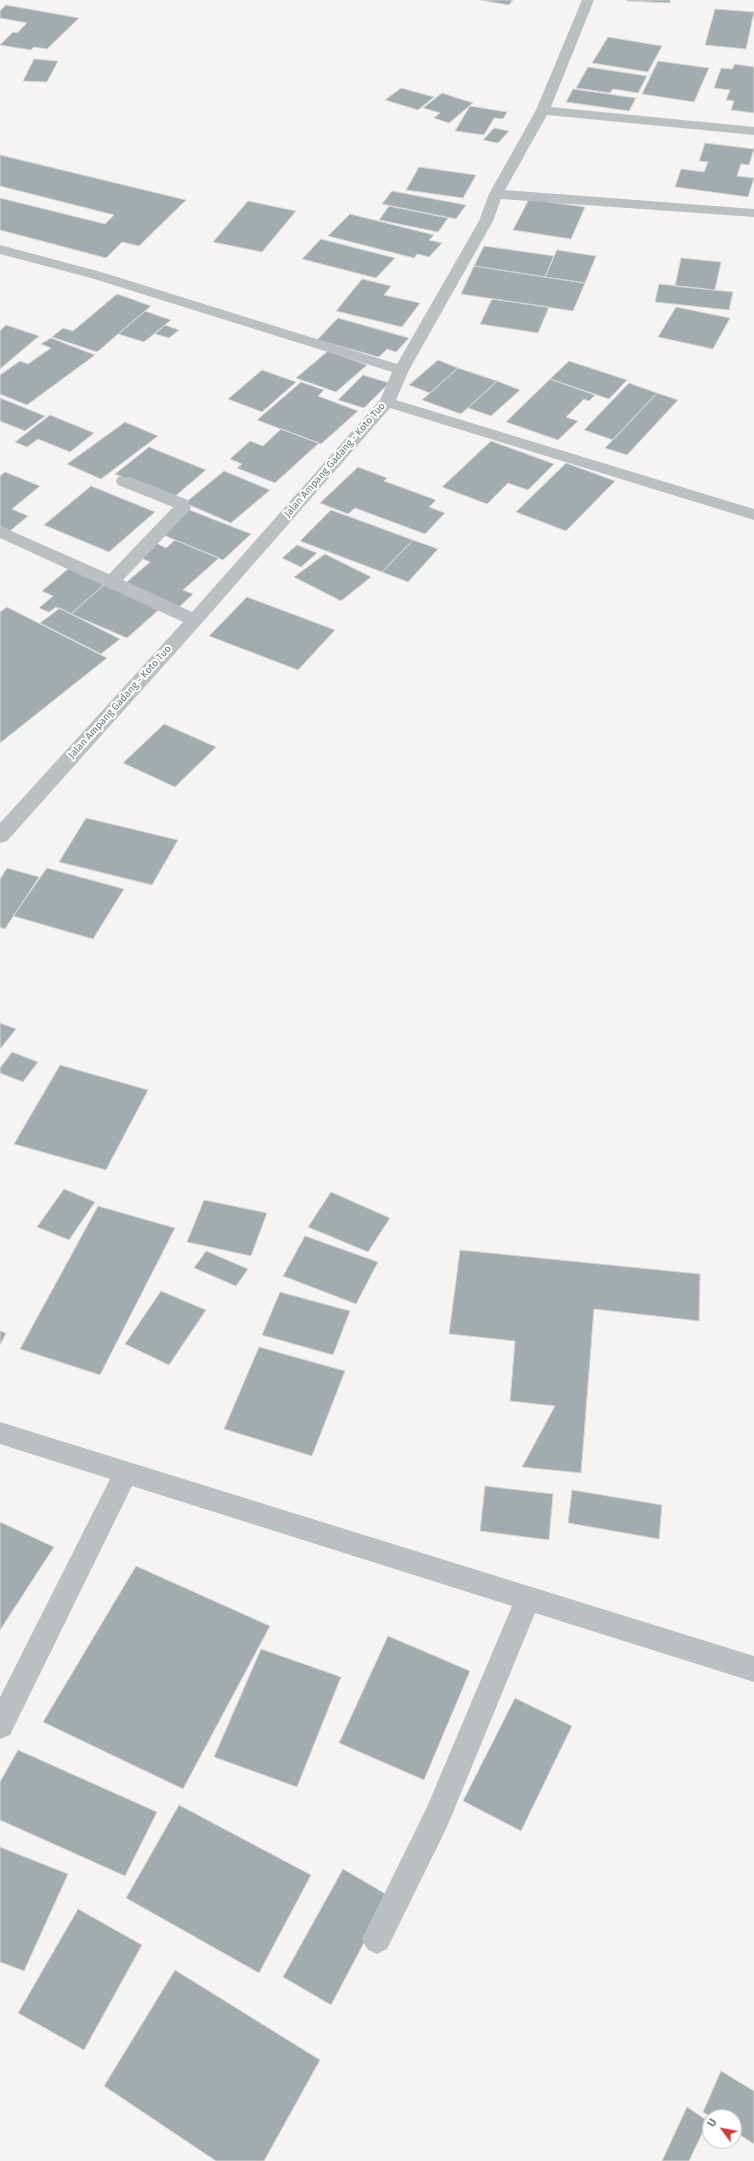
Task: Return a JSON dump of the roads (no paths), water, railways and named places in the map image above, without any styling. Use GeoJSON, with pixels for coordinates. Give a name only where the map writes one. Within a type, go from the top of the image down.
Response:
{"type":"FeatureCollection","features":[{"type":"Feature","properties":{"kind":"street","name":"Jalan Ampang Gadang - Koto Tuo"},"geometry":{"type":"LineString","coordinates":[[0,836],[195,620],[387,402],[400,370],[458,272],[486,221],[496,194],[543,110],[588,0]]}},
{"type":"Feature","properties":{"kind":"street"},"geometry":{"type":"LineString","coordinates":[[543,110],[754,131]]}},
{"type":"Feature","properties":{"kind":"street"},"geometry":{"type":"LineString","coordinates":[[496,194],[754,213]]}},
{"type":"Feature","properties":{"kind":"street"},"geometry":{"type":"LineString","coordinates":[[0,249],[96,275],[400,370]]}},
{"type":"Feature","properties":{"kind":"street"},"geometry":{"type":"LineString","coordinates":[[387,402],[754,515]]}},
{"type":"Feature","properties":{"kind":"street"},"geometry":{"type":"LineString","coordinates":[[111,582],[182,508],[182,504],[124,481]]}},
{"type":"Feature","properties":{"kind":"street"},"geometry":{"type":"LineString","coordinates":[[0,532],[195,620]]}},
{"type":"Feature","properties":{"kind":"street"},"geometry":{"type":"LineString","coordinates":[[0,1433],[754,1669]]}},
{"type":"Feature","properties":{"kind":"street"},"geometry":{"type":"LineString","coordinates":[[0,1726],[126,1472]]}},
{"type":"Feature","properties":{"kind":"street"},"geometry":{"type":"LineString","coordinates":[[377,1939],[437,1816],[528,1599]]}}]}
